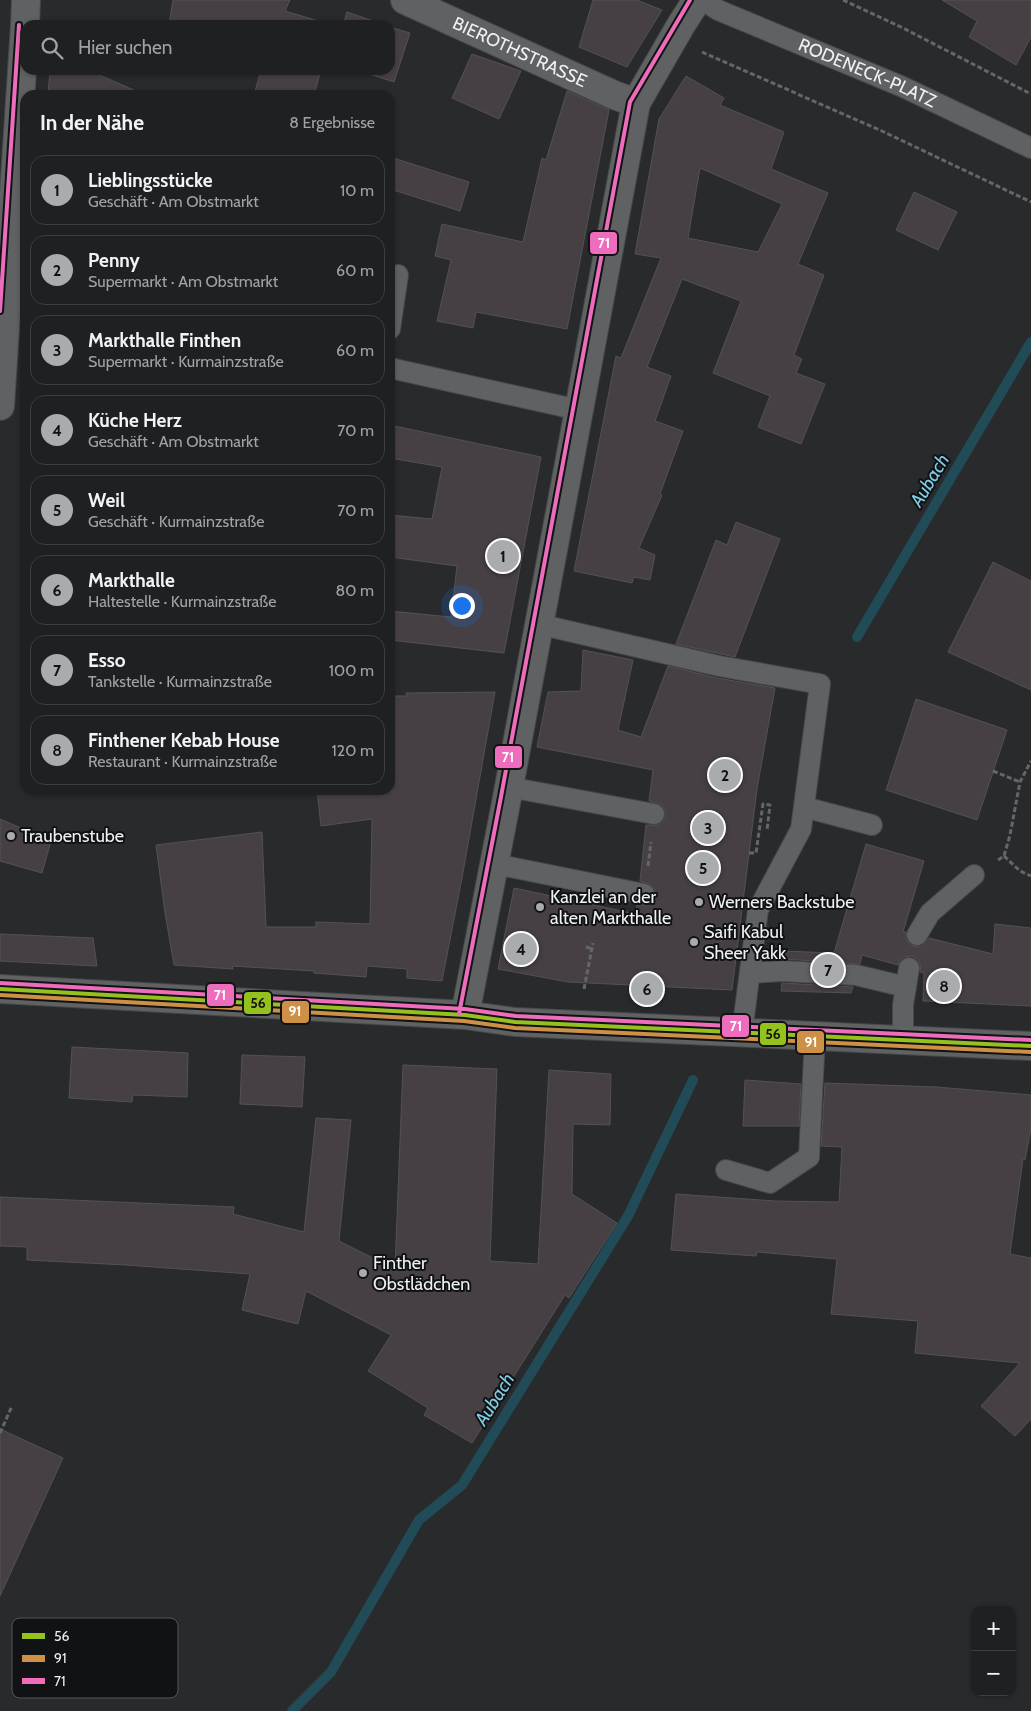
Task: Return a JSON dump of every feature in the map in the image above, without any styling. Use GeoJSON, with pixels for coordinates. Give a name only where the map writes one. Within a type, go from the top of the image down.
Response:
{"type":"FeatureCollection","features":[{"type":"Feature","properties":{"kind":"main road"},"geometry":{"type":"LineString","coordinates":[[25,20],[26,0]]}},
{"type":"Feature","properties":{"kind":"main road","name":"BIEROTHSTRASSE"},"geometry":{"type":"LineString","coordinates":[[405,0],[614,95],[636,103]]}},
{"type":"Feature","properties":{"kind":"main road"},"geometry":{"type":"LineString","coordinates":[[465,1015],[636,103],[697,0]]}},
{"type":"Feature","properties":{"kind":"main road"},"geometry":{"type":"LineString","coordinates":[[21,90],[22,75]]}},
{"type":"Feature","properties":{"kind":"main road"},"geometry":{"type":"LineString","coordinates":[[0,406],[20,101]]}},
{"type":"Feature","properties":{"kind":"main road"},"geometry":{"type":"LineString","coordinates":[[0,989],[465,1015],[515,1022],[1031,1046]]}},
{"type":"Feature","properties":{"kind":"lane","name":"RODENECK-PLATZ"},"geometry":{"type":"LineString","coordinates":[[703,0],[718,10],[903,87],[1031,148]]}},
{"type":"Feature","properties":{"kind":"lane"},"geometry":{"type":"LineString","coordinates":[[395,295],[398,275]]}},
{"type":"Feature","properties":{"kind":"lane"},"geometry":{"type":"LineString","coordinates":[[395,369],[579,410]]}},
{"type":"Feature","properties":{"kind":"lane"},"geometry":{"type":"LineString","coordinates":[[538,624],[719,666],[820,684],[801,829],[758,910],[742,1032]]}},
{"type":"Feature","properties":{"kind":"lane"},"geometry":{"type":"LineString","coordinates":[[509,787],[654,814]]}},
{"type":"Feature","properties":{"kind":"lane"},"geometry":{"type":"LineString","coordinates":[[804,807],[872,825]]}},
{"type":"Feature","properties":{"kind":"lane"},"geometry":{"type":"LineString","coordinates":[[494,864],[644,894]]}},
{"type":"Feature","properties":{"kind":"lane"},"geometry":{"type":"LineString","coordinates":[[918,935],[930,913],[974,875]]}},
{"type":"Feature","properties":{"kind":"lane"},"geometry":{"type":"LineString","coordinates":[[750,973],[782,972],[907,978],[903,1005],[903,1040]]}},
{"type":"Feature","properties":{"kind":"lane"},"geometry":{"type":"LineString","coordinates":[[726,1170],[770,1183],[809,1157],[815,1036]]}},
{"type":"Feature","properties":{"kind":"path"},"geometry":{"type":"LineString","coordinates":[[843,0],[901,27],[1031,94]]}},
{"type":"Feature","properties":{"kind":"path"},"geometry":{"type":"LineString","coordinates":[[694,49],[884,132],[1031,202]]}},
{"type":"Feature","properties":{"kind":"path"},"geometry":{"type":"LineString","coordinates":[[974,875],[1004,856],[1020,782],[1031,761]]}},
{"type":"Feature","properties":{"kind":"path"},"geometry":{"type":"LineString","coordinates":[[993,771],[1020,782]]}},
{"type":"Feature","properties":{"kind":"path"},"geometry":{"type":"LineString","coordinates":[[644,894],[654,814]]}},
{"type":"Feature","properties":{"kind":"path"},"geometry":{"type":"LineString","coordinates":[[1004,856],[1020,871],[1031,876]]}},
{"type":"Feature","properties":{"kind":"path"},"geometry":{"type":"LineString","coordinates":[[584,989],[593,943]]}},
{"type":"Feature","properties":{"kind":"path"},"geometry":{"type":"LineString","coordinates":[[586,947],[592,948]]}},
{"type":"Feature","properties":{"kind":"path"},"geometry":{"type":"LineString","coordinates":[[0,1433],[12,1406]]}},
{"type":"Feature","properties":{"kind":"building"},"geometry":{"type":"Polygon","coordinates":[[[173,0],[290,0],[285,11],[315,20],[170,20],[173,0]]]}},
{"type":"Feature","properties":{"kind":"building"},"geometry":{"type":"Polygon","coordinates":[[[593,0],[637,0],[662,10],[627,67],[579,47],[593,0]]]}},
{"type":"Feature","properties":{"kind":"building"},"geometry":{"type":"Polygon","coordinates":[[[942,0],[1031,0],[1031,37],[1016,65],[969,37],[977,21],[942,0]]]}},
{"type":"Feature","properties":{"kind":"building"},"geometry":{"type":"Polygon","coordinates":[[[347,12],[370,20],[345,20],[347,12]]]}},
{"type":"Feature","properties":{"kind":"building"},"geometry":{"type":"Polygon","coordinates":[[[395,28],[410,33],[394,82],[372,75],[395,75],[395,28]]]}},
{"type":"Feature","properties":{"kind":"building"},"geometry":{"type":"Polygon","coordinates":[[[472,54],[521,71],[499,119],[452,98],[472,54]]]}},
{"type":"Feature","properties":{"kind":"building"},"geometry":{"type":"Polygon","coordinates":[[[50,75],[99,75],[134,90],[48,90],[50,75]]]}},
{"type":"Feature","properties":{"kind":"building"},"geometry":{"type":"Polygon","coordinates":[[[260,75],[320,75],[315,90],[255,90],[260,75]]]}},
{"type":"Feature","properties":{"kind":"building"},"geometry":{"type":"Polygon","coordinates":[[[686,76],[724,98],[720,105],[784,132],[771,169],[828,193],[798,264],[824,275],[794,355],[802,359],[796,373],[825,384],[801,444],[758,427],[770,396],[713,373],[741,301],[682,279],[647,367],[671,376],[655,421],[683,431],[660,494],[662,495],[639,548],[655,555],[650,580],[634,577],[632,583],[574,571],[616,356],[621,358],[661,258],[635,254],[659,119],[686,76]],[[700,168],[688,238],[758,252],[782,204],[700,168]]]}},
{"type":"Feature","properties":{"kind":"building"},"geometry":{"type":"Polygon","coordinates":[[[567,91],[609,110],[567,329],[476,312],[473,328],[437,321],[451,260],[435,256],[442,224],[523,242],[542,158],[546,160],[567,91]]]}},
{"type":"Feature","properties":{"kind":"building"},"geometry":{"type":"Polygon","coordinates":[[[395,159],[469,182],[460,211],[395,191],[395,159]]]}},
{"type":"Feature","properties":{"kind":"building"},"geometry":{"type":"Polygon","coordinates":[[[914,192],[957,212],[938,250],[896,230],[914,192]]]}},
{"type":"Feature","properties":{"kind":"building"},"geometry":{"type":"Polygon","coordinates":[[[395,426],[541,457],[504,653],[395,641],[395,611],[451,617],[457,566],[395,558],[395,515],[432,519],[442,467],[395,459],[395,426]]]}},
{"type":"Feature","properties":{"kind":"building"},"geometry":{"type":"Polygon","coordinates":[[[736,522],[780,539],[735,657],[676,644],[716,540],[727,545],[736,522]]]}},
{"type":"Feature","properties":{"kind":"building"},"geometry":{"type":"Polygon","coordinates":[[[993,562],[1031,581],[1031,690],[948,652],[993,562]]]}},
{"type":"Feature","properties":{"kind":"building"},"geometry":{"type":"Polygon","coordinates":[[[583,650],[633,660],[618,730],[641,737],[668,666],[717,678],[775,688],[757,789],[732,990],[568,982],[498,969],[514,888],[636,914],[637,905],[648,905],[655,897],[652,885],[640,881],[646,825],[658,825],[666,816],[662,805],[649,801],[653,770],[537,747],[548,692],[581,691],[583,650]]]}},
{"type":"Feature","properties":{"kind":"building"},"geometry":{"type":"Polygon","coordinates":[[[495,692],[442,981],[407,978],[407,969],[367,966],[366,977],[314,973],[314,971],[174,965],[156,845],[262,832],[266,927],[316,927],[316,922],[370,924],[372,819],[321,826],[318,795],[395,795],[395,696],[407,696],[406,693],[495,692]]]}},
{"type":"Feature","properties":{"kind":"building"},"geometry":{"type":"Polygon","coordinates":[[[916,699],[1007,730],[977,820],[886,790],[916,699]]]}},
{"type":"Feature","properties":{"kind":"building"},"geometry":{"type":"Polygon","coordinates":[[[0,819],[51,841],[42,873],[0,861],[0,819]]]}},
{"type":"Feature","properties":{"kind":"building"},"geometry":{"type":"Polygon","coordinates":[[[866,844],[924,861],[903,932],[906,932],[906,940],[911,945],[922,946],[929,938],[993,954],[995,924],[1031,928],[1031,1006],[923,1001],[924,973],[920,972],[920,964],[917,959],[911,956],[904,957],[898,965],[862,955],[860,964],[783,959],[783,951],[834,953],[866,844]]]}},
{"type":"Feature","properties":{"kind":"building"},"geometry":{"type":"Polygon","coordinates":[[[0,934],[93,938],[97,966],[0,961],[0,934]]]}},
{"type":"Feature","properties":{"kind":"building"},"geometry":{"type":"Polygon","coordinates":[[[782,983],[853,987],[851,993],[781,991],[782,983]]]}},
{"type":"Feature","properties":{"kind":"building"},"geometry":{"type":"Polygon","coordinates":[[[72,1047],[188,1053],[187,1097],[133,1095],[132,1102],[69,1098],[72,1047]]]}},
{"type":"Feature","properties":{"kind":"building"},"geometry":{"type":"Polygon","coordinates":[[[242,1055],[305,1057],[302,1107],[240,1104],[242,1055]]]}},
{"type":"Feature","properties":{"kind":"building"},"geometry":{"type":"Polygon","coordinates":[[[403,1065],[497,1069],[490,1261],[538,1264],[549,1070],[611,1074],[610,1125],[573,1124],[572,1194],[617,1223],[569,1298],[565,1295],[472,1443],[424,1415],[428,1408],[368,1371],[391,1335],[306,1291],[298,1324],[242,1310],[250,1274],[27,1260],[27,1247],[0,1246],[0,1197],[234,1207],[233,1214],[304,1232],[316,1118],[351,1120],[339,1241],[395,1269],[403,1065]]]}},
{"type":"Feature","properties":{"kind":"building"},"geometry":{"type":"Polygon","coordinates":[[[745,1080],[801,1084],[799,1126],[743,1126],[745,1080]]]}},
{"type":"Feature","properties":{"kind":"building"},"geometry":{"type":"Polygon","coordinates":[[[825,1083],[937,1087],[1031,1095],[1031,1128],[1025,1160],[1023,1159],[1010,1254],[1031,1258],[1031,1419],[1015,1436],[981,1406],[1020,1363],[915,1353],[918,1321],[831,1314],[837,1259],[757,1252],[756,1256],[671,1250],[676,1194],[775,1201],[839,1202],[842,1147],[821,1146],[825,1083]]]}},
{"type":"Feature","properties":{"kind":"building"},"geometry":{"type":"Polygon","coordinates":[[[0,1429],[63,1458],[0,1596],[0,1429]]]}},
{"type":"Feature","properties":{"kind":"waterway","name":"Aubach"},"geometry":{"type":"LineString","coordinates":[[857,637],[1031,342]]}},
{"type":"Feature","properties":{"kind":"waterway","name":"Aubach"},"geometry":{"type":"LineString","coordinates":[[292,1711],[331,1672],[419,1520],[462,1485],[628,1216],[693,1080]]}},
{"type":"Feature","properties":{"kind":"transit line","name":"71"},"geometry":{"type":"LineString","coordinates":[[459,1014],[630,102],[690,0]]}},
{"type":"Feature","properties":{"kind":"transit line","name":"71"},"geometry":{"type":"LineString","coordinates":[[0,311],[19,25]]}},
{"type":"Feature","properties":{"kind":"transit line","name":"71"},"geometry":{"type":"LineString","coordinates":[[0,983],[465,1009],[516,1016],[1031,1040]]}},
{"type":"Feature","properties":{"kind":"transit line","name":"56"},"geometry":{"type":"LineString","coordinates":[[0,989],[465,1015],[515,1022],[1031,1046]]}},
{"type":"Feature","properties":{"kind":"transit line","name":"91"},"geometry":{"type":"LineString","coordinates":[[0,995],[464,1021],[515,1028],[1031,1052]]}},
{"type":"Feature","properties":{"kind":"place","name":"Lieblingsstücke"},"geometry":{"type":"Point","coordinates":[503,556]}},
{"type":"Feature","properties":{"kind":"place","name":"Penny"},"geometry":{"type":"Point","coordinates":[725,775]}},
{"type":"Feature","properties":{"kind":"place","name":"Markthalle Finthen"},"geometry":{"type":"Point","coordinates":[708,828]}},
{"type":"Feature","properties":{"kind":"place","name":"Traubenstube"},"geometry":{"type":"Point","coordinates":[11,836]}},
{"type":"Feature","properties":{"kind":"place","name":"Weil"},"geometry":{"type":"Point","coordinates":[703,868]}},
{"type":"Feature","properties":{"kind":"place","name":"Werners Backstube"},"geometry":{"type":"Point","coordinates":[699,902]}},
{"type":"Feature","properties":{"kind":"place","name":"Kanzlei an der alten Markthalle"},"geometry":{"type":"Point","coordinates":[540,907]}},
{"type":"Feature","properties":{"kind":"place","name":"Saifi Kabul Sheer Yakk"},"geometry":{"type":"Point","coordinates":[694,942]}},
{"type":"Feature","properties":{"kind":"place","name":"Küche Herz"},"geometry":{"type":"Point","coordinates":[521,949]}},
{"type":"Feature","properties":{"kind":"place","name":"Esso"},"geometry":{"type":"Point","coordinates":[828,970]}},
{"type":"Feature","properties":{"kind":"place","name":"Finthener Kebab House"},"geometry":{"type":"Point","coordinates":[944,986]}},
{"type":"Feature","properties":{"kind":"place","name":"Markthalle"},"geometry":{"type":"Point","coordinates":[647,989]}},
{"type":"Feature","properties":{"kind":"place","name":"Finther Obstlädchen"},"geometry":{"type":"Point","coordinates":[363,1273]}}]}
